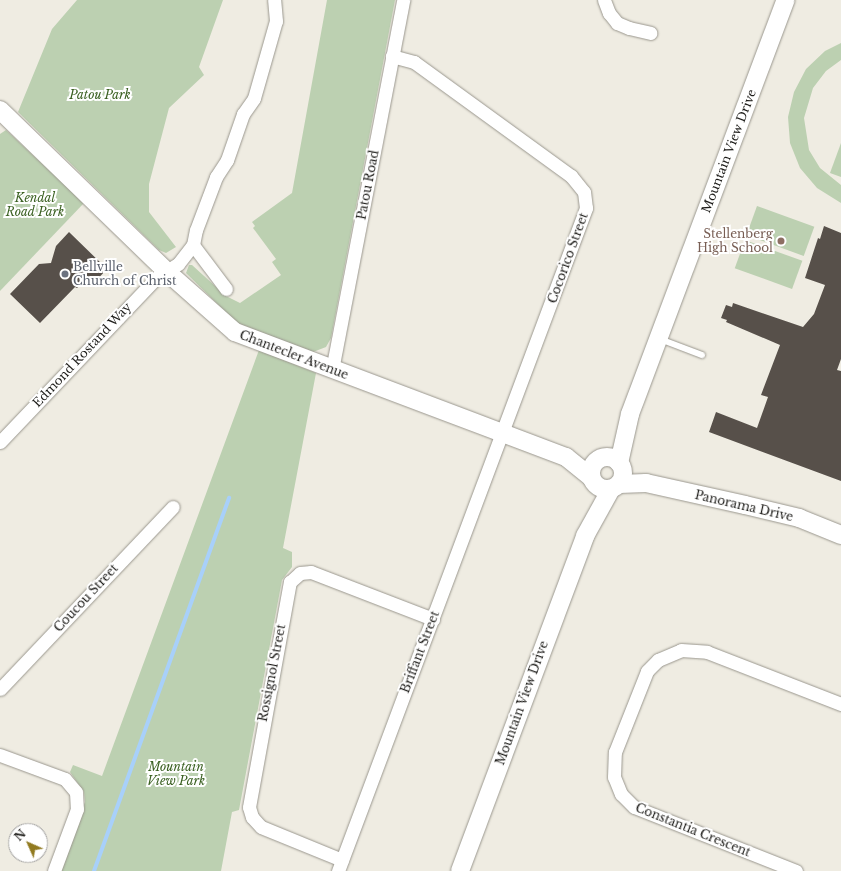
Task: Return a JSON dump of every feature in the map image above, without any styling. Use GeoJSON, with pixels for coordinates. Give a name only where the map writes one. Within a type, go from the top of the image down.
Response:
{"type":"FeatureCollection","features":[{"type":"Feature","properties":{"kind":"street"},"geometry":{"type":"LineString","coordinates":[[226,289],[193,245],[196,230],[216,177],[227,160],[243,114],[254,98],[276,21],[274,0]]}},
{"type":"Feature","properties":{"kind":"street","name":"Patou Road"},"geometry":{"type":"LineString","coordinates":[[332,370],[403,0]]}},
{"type":"Feature","properties":{"kind":"street"},"geometry":{"type":"LineString","coordinates":[[604,0],[609,13],[617,23],[629,28],[650,33]]}},
{"type":"Feature","properties":{"kind":"street","name":"Mountain View Drive"},"geometry":{"type":"LineString","coordinates":[[460,871],[786,0]]}},
{"type":"Feature","properties":{"kind":"street","name":"Cocorico Street"},"geometry":{"type":"LineString","coordinates":[[392,56],[414,62],[571,176],[584,192],[586,208],[584,215],[502,433]]}},
{"type":"Feature","properties":{"kind":"street","name":"Chantecler Avenue"},"geometry":{"type":"LineString","coordinates":[[0,110],[166,271],[235,332],[332,370],[566,457],[585,456],[608,473]]}},
{"type":"Feature","properties":{"kind":"street","name":"Edmond Rostand Way"},"geometry":{"type":"LineString","coordinates":[[0,442],[157,276],[178,264],[193,245]]}},
{"type":"Feature","properties":{"kind":"street","name":"Briffant Street"},"geometry":{"type":"LineString","coordinates":[[340,866],[502,433]]}},
{"type":"Feature","properties":{"kind":"street","name":"Panorama Drive"},"geometry":{"type":"LineString","coordinates":[[608,473],[798,518],[841,535]]}},
{"type":"Feature","properties":{"kind":"street","name":"Coucou Street"},"geometry":{"type":"LineString","coordinates":[[0,689],[173,507]]}},
{"type":"Feature","properties":{"kind":"street","name":"Rossignol Street"},"geometry":{"type":"LineString","coordinates":[[340,866],[261,827],[252,817],[249,806],[290,582],[296,575],[311,572],[433,619]]}},
{"type":"Feature","properties":{"kind":"street","name":"Constantia Crescent"},"geometry":{"type":"LineString","coordinates":[[796,871],[634,807],[621,794],[614,777],[615,752],[647,671],[658,660],[681,650],[707,652],[841,704]]}},
{"type":"Feature","properties":{"kind":"street"},"geometry":{"type":"LineString","coordinates":[[0,755],[60,777],[72,786],[78,803],[54,871]]}},
{"type":"Feature","properties":{"kind":"lane"},"geometry":{"type":"LineString","coordinates":[[659,339],[702,355]]}},
{"type":"Feature","properties":{"kind":"green space","name":"Patou Park"},"geometry":{"type":"Polygon","coordinates":[[[77,0],[223,0],[199,67],[204,75],[169,108],[149,184],[149,212],[176,247],[166,253],[159,250],[18,112],[52,29],[77,0]]]}},
{"type":"Feature","properties":{"kind":"green space"},"geometry":{"type":"Polygon","coordinates":[[[327,0],[395,0],[331,338],[326,347],[313,352],[237,323],[186,273],[189,265],[192,265],[226,296],[240,303],[281,275],[272,262],[276,259],[253,228],[255,226],[252,222],[292,193],[327,0]]]}},
{"type":"Feature","properties":{"kind":"green space"},"geometry":{"type":"Polygon","coordinates":[[[841,43],[841,60],[826,71],[813,88],[804,118],[809,150],[820,168],[841,185],[841,203],[817,188],[800,168],[790,143],[788,117],[794,92],[806,69],[825,51],[841,43]]]}},
{"type":"Feature","properties":{"kind":"green space","name":"Kendal Road Park"},"geometry":{"type":"Polygon","coordinates":[[[6,130],[84,203],[0,291],[0,134],[6,130]]]}},
{"type":"Feature","properties":{"kind":"green space"},"geometry":{"type":"Polygon","coordinates":[[[841,143],[841,177],[830,173],[841,143]]]}},
{"type":"Feature","properties":{"kind":"green space"},"geometry":{"type":"Polygon","coordinates":[[[757,206],[814,227],[804,256],[746,235],[757,206]]]}},
{"type":"Feature","properties":{"kind":"green space"},"geometry":{"type":"Polygon","coordinates":[[[745,240],[802,261],[792,289],[735,268],[745,240]]]}},
{"type":"Feature","properties":{"kind":"green space","name":"Mountain View Park"},"geometry":{"type":"Polygon","coordinates":[[[259,350],[316,373],[283,548],[292,552],[292,567],[282,580],[239,810],[232,812],[221,871],[61,871],[85,802],[84,792],[70,772],[73,765],[102,776],[259,350]]]}},
{"type":"Feature","properties":{"kind":"building"},"geometry":{"type":"Polygon","coordinates":[[[824,226],[841,233],[841,359],[837,370],[841,371],[841,481],[709,432],[716,412],[757,428],[768,397],[761,395],[780,345],[726,322],[727,320],[721,318],[726,305],[732,307],[733,303],[803,327],[814,314],[825,285],[805,278],[818,238],[820,239],[824,226]]]}},
{"type":"Feature","properties":{"kind":"building","name":"Bellville Church of Christ"},"geometry":{"type":"Polygon","coordinates":[[[69,232],[107,269],[91,286],[85,280],[77,288],[75,287],[40,323],[10,294],[39,264],[51,263],[56,246],[69,232]]]}},
{"type":"Feature","properties":{"kind":"waterway"},"geometry":{"type":"LineString","coordinates":[[94,871],[229,498]]}},
{"type":"Feature","properties":{"kind":"place","name":"Stellenberg High School"},"geometry":{"type":"Point","coordinates":[781,241]}},
{"type":"Feature","properties":{"kind":"place","name":"Bellville Church of Christ"},"geometry":{"type":"Point","coordinates":[65,274]}}]}
